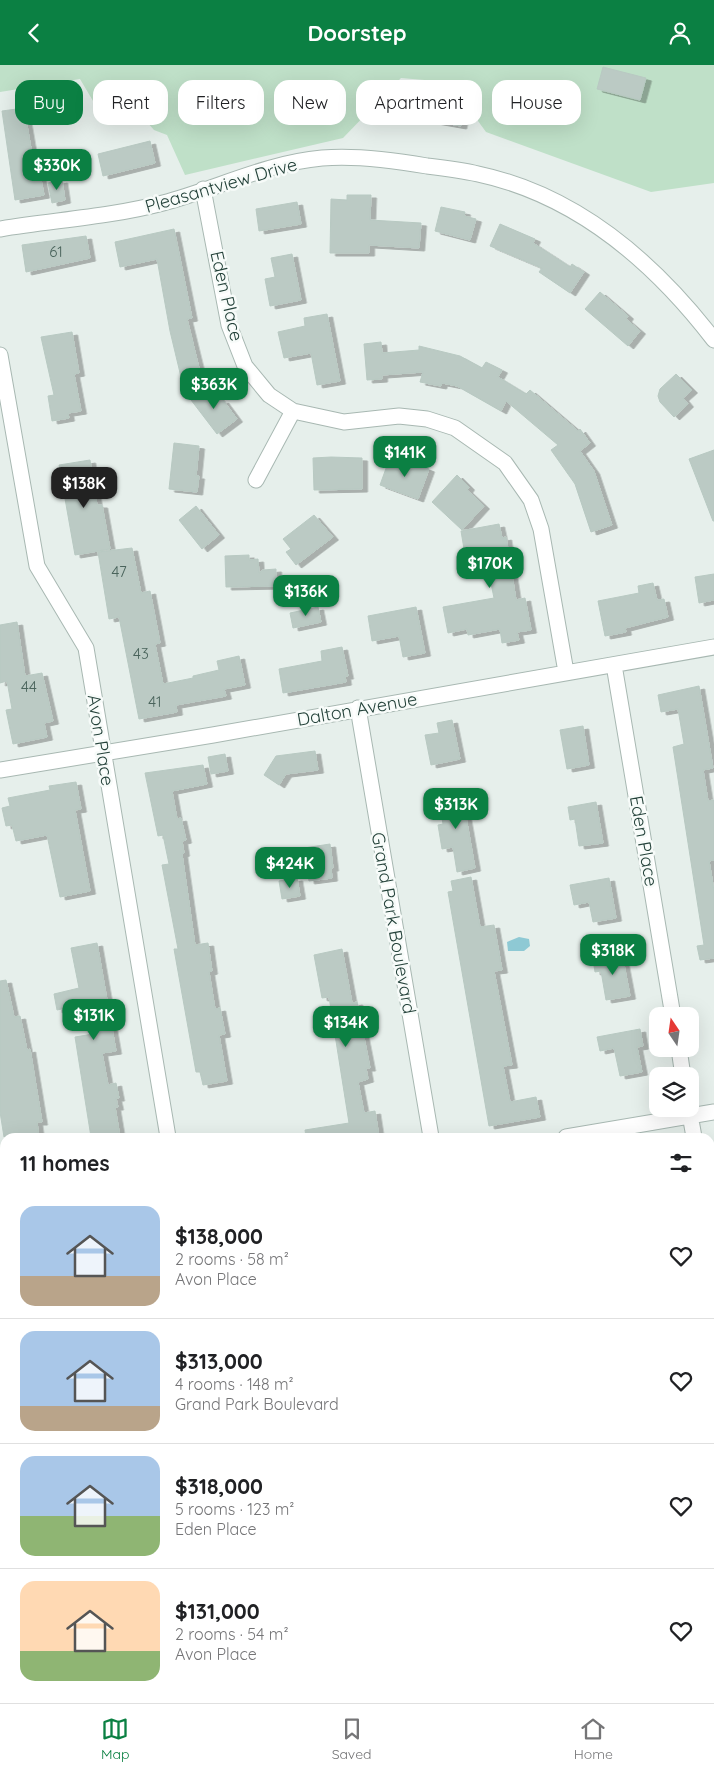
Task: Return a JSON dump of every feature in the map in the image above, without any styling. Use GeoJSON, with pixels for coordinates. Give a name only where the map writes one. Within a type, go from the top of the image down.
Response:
{"type":"FeatureCollection","features":[{"type":"Feature","properties":{"kind":"street","name":"Pleasantview Drive"},"geometry":{"type":"LineString","coordinates":[[0,229],[137,209],[265,169],[321,158],[356,157],[399,161],[479,174],[552,201],[589,221],[654,270],[679,296],[714,340]]}},
{"type":"Feature","properties":{"kind":"street","name":"Eden Place"},"geometry":{"type":"LineString","coordinates":[[203,189],[229,325],[243,359],[269,395],[293,411],[344,422],[398,416],[427,419],[455,428],[505,463],[531,500],[541,529],[566,673]]}},
{"type":"Feature","properties":{"kind":"street","name":"Avon Place"},"geometry":{"type":"LineString","coordinates":[[0,355],[37,566],[86,648],[167,1133]]}},
{"type":"Feature","properties":{"kind":"street"},"geometry":{"type":"LineString","coordinates":[[256,480],[293,411]]}},
{"type":"Feature","properties":{"kind":"street","name":"Dalton Avenue"},"geometry":{"type":"LineString","coordinates":[[0,770],[103,754],[714,647]]}},
{"type":"Feature","properties":{"kind":"street","name":"Eden Place"},"geometry":{"type":"LineString","coordinates":[[614,665],[671,1007]]}},
{"type":"Feature","properties":{"kind":"street","name":"Grand Park Boulevard"},"geometry":{"type":"LineString","coordinates":[[358,709],[430,1133]]}},
{"type":"Feature","properties":{"kind":"street"},"geometry":{"type":"LineString","coordinates":[[699,1112],[714,1112]]}},
{"type":"Feature","properties":{"kind":"street"},"geometry":{"type":"LineString","coordinates":[[586,1133],[665,1117]]}},
{"type":"Feature","properties":{"kind":"street"},"geometry":{"type":"LineString","coordinates":[[691,1117],[693,1133]]}},
{"type":"Feature","properties":{"kind":"green space"},"geometry":{"type":"Polygon","coordinates":[[[0,65],[714,65],[714,183],[651,192],[486,132],[481,125],[482,80],[401,78],[399,80],[356,80],[356,125],[343,138],[185,175],[167,135],[154,130],[150,125],[168,125],[168,80],[93,80],[93,101],[83,84],[83,80],[80,79],[15,80],[15,90],[0,92],[0,65]]]}},
{"type":"Feature","properties":{"kind":"water"},"geometry":{"type":"Polygon","coordinates":[[[519,937],[529,939],[530,946],[524,951],[508,951],[507,942],[519,937]]]}},
{"type":"Feature","properties":{"kind":"building"},"geometry":{"type":"Polygon","coordinates":[[[603,67],[646,78],[640,100],[597,89],[603,67]]]}},
{"type":"Feature","properties":{"kind":"building"},"geometry":{"type":"Polygon","coordinates":[[[15,109],[15,125],[27,125],[33,160],[37,159],[44,195],[15,200],[2,111],[15,109]]]}},
{"type":"Feature","properties":{"kind":"building"},"geometry":{"type":"Polygon","coordinates":[[[150,141],[155,163],[103,176],[98,154],[150,141]]]}},
{"type":"Feature","properties":{"kind":"building"},"geometry":{"type":"Polygon","coordinates":[[[62,180],[65,200],[52,203],[48,183],[62,180]]]}},
{"type":"Feature","properties":{"kind":"building"},"geometry":{"type":"Polygon","coordinates":[[[347,195],[371,195],[370,220],[421,223],[419,248],[369,245],[369,253],[330,253],[331,199],[347,200],[347,195]]]}},
{"type":"Feature","properties":{"kind":"building"},"geometry":{"type":"Polygon","coordinates":[[[297,202],[301,224],[259,231],[256,209],[297,202]]]}},
{"type":"Feature","properties":{"kind":"building"},"geometry":{"type":"Polygon","coordinates":[[[441,207],[465,212],[464,216],[476,219],[470,240],[435,231],[441,207]]]}},
{"type":"Feature","properties":{"kind":"building"},"geometry":{"type":"Polygon","coordinates":[[[500,224],[535,239],[533,243],[570,267],[572,264],[584,272],[570,293],[539,272],[542,268],[490,246],[500,224]]]}},
{"type":"Feature","properties":{"kind":"building"},"geometry":{"type":"Polygon","coordinates":[[[174,229],[192,318],[187,319],[200,372],[181,377],[170,331],[157,259],[120,267],[115,242],[174,229]]]}},
{"type":"Feature","properties":{"kind":"building"},"geometry":{"type":"Polygon","coordinates":[[[86,236],[90,258],[26,272],[22,245],[86,236]]]}},
{"type":"Feature","properties":{"kind":"building"},"geometry":{"type":"Polygon","coordinates":[[[292,254],[301,300],[270,306],[265,279],[275,277],[271,258],[292,254]]]}},
{"type":"Feature","properties":{"kind":"building"},"geometry":{"type":"Polygon","coordinates":[[[600,292],[628,316],[626,319],[640,331],[628,346],[585,309],[600,292]]]}},
{"type":"Feature","properties":{"kind":"building"},"geometry":{"type":"Polygon","coordinates":[[[327,314],[340,381],[317,385],[311,353],[284,358],[278,332],[305,326],[304,318],[327,314]]]}},
{"type":"Feature","properties":{"kind":"building"},"geometry":{"type":"Polygon","coordinates":[[[72,332],[79,373],[74,374],[81,411],[68,413],[69,418],[52,421],[48,396],[54,395],[41,337],[72,332]]]}},
{"type":"Feature","properties":{"kind":"building"},"geometry":{"type":"Polygon","coordinates":[[[381,342],[382,353],[419,350],[419,346],[460,356],[482,368],[486,362],[502,370],[498,377],[526,394],[530,390],[578,431],[580,429],[590,443],[580,451],[594,471],[612,525],[591,532],[575,484],[551,450],[558,445],[506,401],[501,411],[457,386],[442,383],[441,386],[420,382],[423,372],[382,375],[382,379],[367,380],[364,344],[381,342]]]}},
{"type":"Feature","properties":{"kind":"building"},"geometry":{"type":"Polygon","coordinates":[[[676,374],[692,390],[683,398],[688,404],[674,417],[660,402],[658,396],[660,389],[676,374]]]}},
{"type":"Feature","properties":{"kind":"building"},"geometry":{"type":"Polygon","coordinates":[[[207,389],[212,389],[221,401],[223,400],[237,419],[217,434],[191,400],[207,389]]]}},
{"type":"Feature","properties":{"kind":"building"},"geometry":{"type":"Polygon","coordinates":[[[174,443],[199,446],[196,476],[199,476],[197,492],[169,489],[174,443]]]}},
{"type":"Feature","properties":{"kind":"building"},"geometry":{"type":"Polygon","coordinates":[[[714,450],[714,521],[713,521],[689,459],[714,450]]]}},
{"type":"Feature","properties":{"kind":"building"},"geometry":{"type":"Polygon","coordinates":[[[313,458],[362,458],[362,489],[314,490],[313,458]]]}},
{"type":"Feature","properties":{"kind":"building"},"geometry":{"type":"Polygon","coordinates":[[[90,460],[97,505],[102,505],[110,549],[75,555],[59,465],[90,460]]]}},
{"type":"Feature","properties":{"kind":"building"},"geometry":{"type":"Polygon","coordinates":[[[389,460],[403,465],[405,460],[429,469],[418,499],[380,485],[389,460]]]}},
{"type":"Feature","properties":{"kind":"building"},"geometry":{"type":"Polygon","coordinates":[[[457,475],[469,487],[467,490],[484,506],[462,530],[432,502],[457,475]]]}},
{"type":"Feature","properties":{"kind":"building"},"geometry":{"type":"Polygon","coordinates":[[[196,506],[219,535],[202,549],[179,520],[196,506]]]}},
{"type":"Feature","properties":{"kind":"building"},"geometry":{"type":"Polygon","coordinates":[[[314,515],[333,537],[296,565],[286,552],[291,549],[283,539],[314,515]]]}},
{"type":"Feature","properties":{"kind":"building"},"geometry":{"type":"Polygon","coordinates":[[[499,524],[502,538],[506,537],[516,600],[525,598],[531,630],[517,632],[519,640],[502,643],[500,629],[468,635],[467,629],[448,633],[443,607],[494,598],[488,569],[468,573],[461,531],[499,524]]]}},
{"type":"Feature","properties":{"kind":"building"},"geometry":{"type":"Polygon","coordinates":[[[132,548],[141,593],[150,591],[160,643],[155,644],[163,684],[219,670],[217,661],[239,656],[245,685],[224,689],[226,696],[176,705],[177,712],[139,719],[119,617],[109,619],[98,552],[132,548]]]}},
{"type":"Feature","properties":{"kind":"building"},"geometry":{"type":"Polygon","coordinates":[[[249,555],[249,560],[258,559],[259,573],[263,570],[276,569],[276,586],[226,587],[225,556],[249,555]]]}},
{"type":"Feature","properties":{"kind":"building"},"geometry":{"type":"Polygon","coordinates":[[[714,574],[714,600],[699,603],[695,577],[714,574]]]}},
{"type":"Feature","properties":{"kind":"building"},"geometry":{"type":"Polygon","coordinates":[[[653,583],[657,600],[664,599],[668,617],[625,628],[626,632],[605,636],[598,601],[639,593],[638,586],[653,583]]]}},
{"type":"Feature","properties":{"kind":"building"},"geometry":{"type":"Polygon","coordinates":[[[318,607],[321,622],[293,628],[290,613],[318,607]]]}},
{"type":"Feature","properties":{"kind":"building"},"geometry":{"type":"Polygon","coordinates":[[[416,607],[425,653],[403,657],[399,636],[372,641],[368,616],[416,607]]]}},
{"type":"Feature","properties":{"kind":"building"},"geometry":{"type":"Polygon","coordinates":[[[17,622],[25,676],[42,673],[53,721],[44,723],[47,737],[13,744],[6,710],[12,709],[7,681],[0,683],[0,625],[17,622]]]}},
{"type":"Feature","properties":{"kind":"building"},"geometry":{"type":"Polygon","coordinates":[[[342,647],[348,676],[345,676],[346,682],[283,693],[279,669],[322,661],[321,651],[342,647]]]}},
{"type":"Feature","properties":{"kind":"building"},"geometry":{"type":"Polygon","coordinates":[[[699,686],[713,768],[703,770],[708,801],[714,800],[714,860],[709,861],[714,891],[714,958],[700,960],[697,946],[704,945],[673,747],[684,744],[678,709],[661,712],[658,695],[699,686]]]}},
{"type":"Feature","properties":{"kind":"building"},"geometry":{"type":"Polygon","coordinates":[[[452,720],[460,759],[431,765],[425,735],[439,733],[437,723],[452,720]]]}},
{"type":"Feature","properties":{"kind":"building"},"geometry":{"type":"Polygon","coordinates":[[[583,726],[589,765],[567,769],[560,730],[583,726]]]}},
{"type":"Feature","properties":{"kind":"building"},"geometry":{"type":"Polygon","coordinates":[[[315,751],[318,770],[286,774],[279,785],[264,775],[276,756],[315,751]]]}},
{"type":"Feature","properties":{"kind":"building"},"geometry":{"type":"Polygon","coordinates":[[[225,754],[228,771],[211,774],[208,757],[225,754]]]}},
{"type":"Feature","properties":{"kind":"building"},"geometry":{"type":"Polygon","coordinates":[[[203,765],[207,784],[172,791],[177,819],[181,818],[186,840],[182,841],[184,853],[182,854],[195,945],[208,943],[212,971],[209,972],[215,1009],[220,1008],[225,1034],[219,1035],[227,1081],[203,1085],[200,1072],[196,1072],[174,949],[178,949],[162,865],[169,864],[163,835],[158,836],[145,773],[203,765]]]}},
{"type":"Feature","properties":{"kind":"building"},"geometry":{"type":"Polygon","coordinates":[[[76,782],[81,809],[75,810],[90,891],[60,897],[47,835],[16,841],[12,825],[6,826],[2,808],[10,806],[8,798],[50,790],[49,786],[76,782]]]}},
{"type":"Feature","properties":{"kind":"building"},"geometry":{"type":"Polygon","coordinates":[[[461,789],[475,868],[457,872],[453,847],[442,849],[438,825],[443,824],[440,808],[443,807],[440,792],[461,789]]]}},
{"type":"Feature","properties":{"kind":"building"},"geometry":{"type":"Polygon","coordinates":[[[596,802],[603,843],[579,846],[575,819],[570,820],[568,807],[596,802]]]}},
{"type":"Feature","properties":{"kind":"building"},"geometry":{"type":"Polygon","coordinates":[[[330,844],[333,868],[331,868],[332,878],[309,881],[304,848],[330,844]]]}},
{"type":"Feature","properties":{"kind":"building"},"geometry":{"type":"Polygon","coordinates":[[[471,877],[480,927],[494,925],[502,970],[494,971],[512,1065],[503,1066],[510,1102],[536,1097],[540,1117],[489,1126],[448,892],[453,891],[451,881],[471,877]]]}},
{"type":"Feature","properties":{"kind":"building"},"geometry":{"type":"Polygon","coordinates":[[[297,878],[300,896],[282,899],[279,881],[297,878]]]}},
{"type":"Feature","properties":{"kind":"building"},"geometry":{"type":"Polygon","coordinates":[[[609,878],[616,918],[593,922],[589,902],[574,905],[570,885],[609,878]]]}},
{"type":"Feature","properties":{"kind":"building"},"geometry":{"type":"Polygon","coordinates":[[[97,943],[116,1051],[102,1053],[108,1085],[116,1083],[119,1098],[116,1098],[118,1107],[115,1107],[119,1133],[90,1133],[75,1037],[93,1034],[88,1008],[80,1009],[79,1005],[57,1010],[54,994],[79,988],[71,948],[97,943]]]}},
{"type":"Feature","properties":{"kind":"building"},"geometry":{"type":"Polygon","coordinates":[[[342,949],[352,1003],[357,1002],[370,1068],[366,1068],[368,1079],[358,1082],[364,1113],[375,1111],[378,1133],[305,1133],[305,1130],[349,1123],[329,997],[322,998],[314,955],[342,949]]]}},
{"type":"Feature","properties":{"kind":"building"},"geometry":{"type":"Polygon","coordinates":[[[622,954],[630,996],[606,1000],[601,971],[595,972],[593,960],[622,954]]]}},
{"type":"Feature","properties":{"kind":"building"},"geometry":{"type":"Polygon","coordinates":[[[6,980],[14,1017],[20,1016],[27,1050],[30,1049],[42,1122],[37,1122],[38,1133],[3,1133],[0,1112],[0,981],[6,980]]]}},
{"type":"Feature","properties":{"kind":"building"},"geometry":{"type":"Polygon","coordinates":[[[640,1029],[643,1046],[637,1047],[642,1072],[620,1076],[614,1048],[600,1051],[597,1037],[640,1029]]]}}]}
